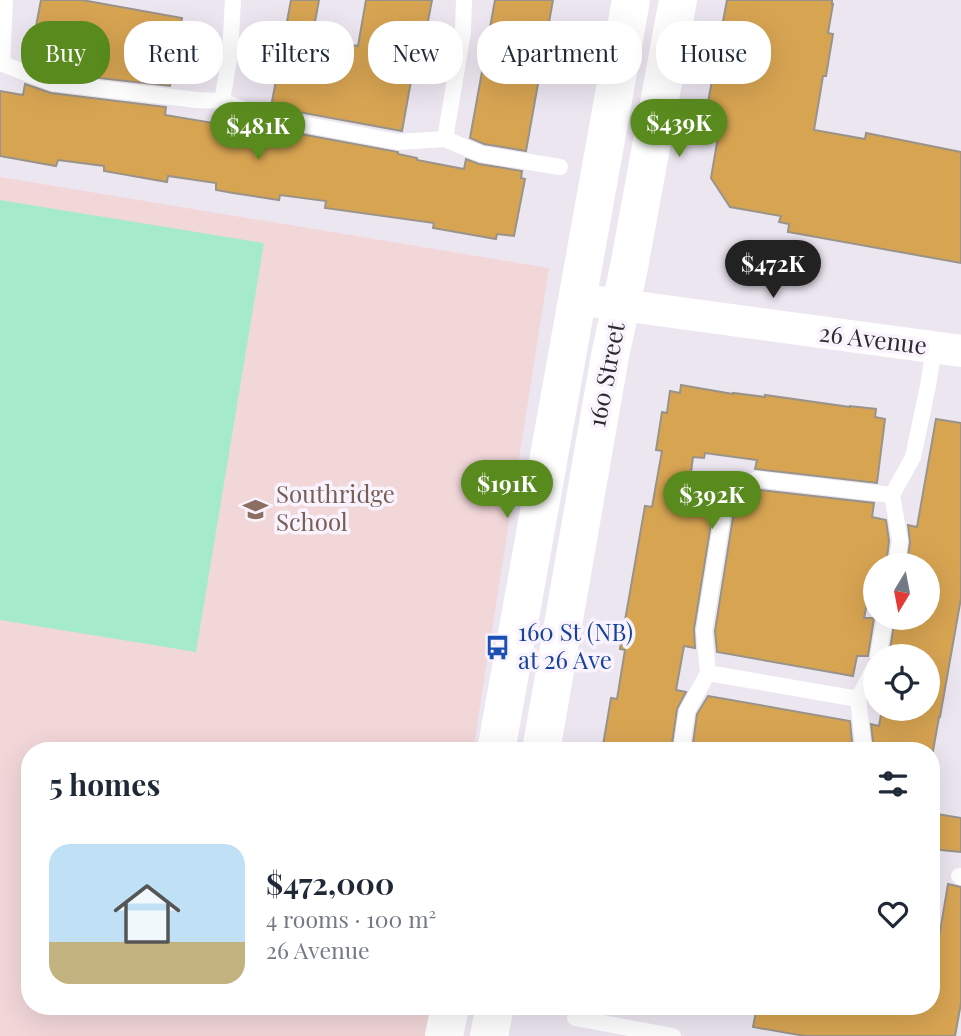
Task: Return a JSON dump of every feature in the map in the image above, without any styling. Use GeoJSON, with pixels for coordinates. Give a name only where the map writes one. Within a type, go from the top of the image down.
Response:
{"type":"FeatureCollection","features":[{"type":"Feature","properties":{"kind":"main road","name":"160 Street"},"geometry":{"type":"LineString","coordinates":[[498,742],[631,0]]}},
{"type":"Feature","properties":{"kind":"main road","name":"160 Street"},"geometry":{"type":"LineString","coordinates":[[543,742],[605,383],[678,0]]}},
{"type":"Feature","properties":{"kind":"main road"},"geometry":{"type":"LineString","coordinates":[[444,1036],[448,1015]]}},
{"type":"Feature","properties":{"kind":"main road"},"geometry":{"type":"LineString","coordinates":[[468,1036],[472,1015]]}},
{"type":"Feature","properties":{"kind":"main road"},"geometry":{"type":"LineString","coordinates":[[489,1036],[493,1015]]}},
{"type":"Feature","properties":{"kind":"street","name":"26 Avenue"},"geometry":{"type":"LineString","coordinates":[[577,299],[947,350]]}},
{"type":"Feature","properties":{"kind":"lane"},"geometry":{"type":"LineString","coordinates":[[5,0],[1,63],[52,83],[222,101],[260,116],[398,142],[444,139],[481,154],[560,167]]}},
{"type":"Feature","properties":{"kind":"lane"},"geometry":{"type":"LineString","coordinates":[[222,101],[230,54],[233,0]]}},
{"type":"Feature","properties":{"kind":"lane"},"geometry":{"type":"LineString","coordinates":[[444,139],[463,32],[464,0]]}},
{"type":"Feature","properties":{"kind":"lane"},"geometry":{"type":"LineString","coordinates":[[898,553],[901,541],[892,495],[913,457],[928,386],[947,350]]}},
{"type":"Feature","properties":{"kind":"lane"},"geometry":{"type":"LineString","coordinates":[[682,742],[687,711],[708,673],[704,631],[724,507],[736,490],[757,479],[892,495]]}},
{"type":"Feature","properties":{"kind":"lane"},"geometry":{"type":"LineString","coordinates":[[708,673],[858,699]]}},
{"type":"Feature","properties":{"kind":"lane"},"geometry":{"type":"LineString","coordinates":[[863,689],[858,699],[863,742]]}},
{"type":"Feature","properties":{"kind":"lane"},"geometry":{"type":"LineString","coordinates":[[576,1018],[673,1036]]}},
{"type":"Feature","properties":{"kind":"shaded area","name":"Southridge School"},"geometry":{"type":"Polygon","coordinates":[[[0,177],[549,268],[474,742],[21,742],[21,1015],[432,1015],[429,1036],[0,1036],[0,177]]]}},
{"type":"Feature","properties":{"kind":"green space"},"geometry":{"type":"Polygon","coordinates":[[[0,200],[264,243],[196,652],[0,620],[0,200]]]}},
{"type":"Feature","properties":{"kind":"building"},"geometry":{"type":"Polygon","coordinates":[[[41,0],[82,0],[182,18],[181,21],[124,21],[124,81],[110,79],[110,21],[37,21],[41,0]]]}},
{"type":"Feature","properties":{"kind":"building"},"geometry":{"type":"Polygon","coordinates":[[[291,0],[319,0],[315,21],[287,21],[291,0]]]}},
{"type":"Feature","properties":{"kind":"building"},"geometry":{"type":"Polygon","coordinates":[[[366,0],[432,0],[428,21],[368,21],[368,84],[410,84],[402,131],[271,107],[275,84],[354,84],[354,45],[358,46],[366,0]]]}},
{"type":"Feature","properties":{"kind":"building"},"geometry":{"type":"Polygon","coordinates":[[[495,0],[553,0],[549,21],[491,21],[495,0]]]}},
{"type":"Feature","properties":{"kind":"building"},"geometry":{"type":"Polygon","coordinates":[[[727,0],[832,0],[828,33],[833,34],[814,130],[865,139],[866,133],[961,152],[961,263],[788,232],[789,224],[779,222],[781,216],[730,207],[711,178],[720,125],[715,124],[717,115],[706,113],[711,84],[771,84],[771,21],[723,21],[727,0]]]}},
{"type":"Feature","properties":{"kind":"building"},"geometry":{"type":"Polygon","coordinates":[[[25,84],[51,93],[166,107],[165,115],[267,132],[268,128],[398,152],[417,160],[464,169],[466,159],[479,164],[522,171],[521,178],[525,179],[514,236],[497,234],[496,239],[433,228],[434,223],[325,208],[326,201],[280,195],[279,200],[216,190],[216,183],[168,176],[167,182],[104,171],[104,166],[58,160],[56,166],[0,156],[0,91],[23,95],[25,84]]]}},
{"type":"Feature","properties":{"kind":"building"},"geometry":{"type":"Polygon","coordinates":[[[480,84],[538,84],[526,151],[484,144],[470,138],[480,84]]]}},
{"type":"Feature","properties":{"kind":"building"},"geometry":{"type":"Polygon","coordinates":[[[681,385],[733,394],[765,395],[876,409],[875,417],[885,419],[877,483],[755,469],[757,460],[705,453],[704,458],[693,457],[687,501],[714,505],[694,629],[695,648],[684,646],[676,690],[686,692],[677,709],[672,742],[604,742],[611,698],[617,699],[625,650],[620,649],[645,506],[652,507],[662,451],[656,450],[662,412],[667,413],[670,391],[680,393],[681,385]]]}},
{"type":"Feature","properties":{"kind":"building"},"geometry":{"type":"Polygon","coordinates":[[[936,419],[961,423],[961,598],[940,717],[940,644],[891,644],[893,630],[940,630],[940,553],[909,553],[908,525],[917,527],[936,419]]]}},
{"type":"Feature","properties":{"kind":"building"},"geometry":{"type":"Polygon","coordinates":[[[759,490],[874,503],[872,517],[886,520],[888,553],[863,553],[863,630],[872,630],[870,644],[863,644],[863,656],[857,656],[853,676],[717,652],[715,631],[734,511],[746,511],[750,495],[759,490]]]}},
{"type":"Feature","properties":{"kind":"building"},"geometry":{"type":"Polygon","coordinates":[[[708,696],[850,721],[852,742],[693,742],[697,714],[708,696]]]}},
{"type":"Feature","properties":{"kind":"building"},"geometry":{"type":"Polygon","coordinates":[[[880,721],[938,721],[935,742],[873,742],[871,724],[879,726],[880,721]]]}},
{"type":"Feature","properties":{"kind":"building"},"geometry":{"type":"Polygon","coordinates":[[[940,814],[961,818],[961,852],[940,850],[940,814]]]}},
{"type":"Feature","properties":{"kind":"building"},"geometry":{"type":"Polygon","coordinates":[[[948,884],[961,887],[961,1003],[955,1036],[805,1036],[753,1027],[755,1015],[940,1015],[940,932],[948,884]]]}},
{"type":"Feature","properties":{"kind":"place","name":"Southridge School"},"geometry":{"type":"Point","coordinates":[256,509]}},
{"type":"Feature","properties":{"kind":"place","name":"160 St (NB) at 26 Ave"},"geometry":{"type":"Point","coordinates":[498,647]}}]}
